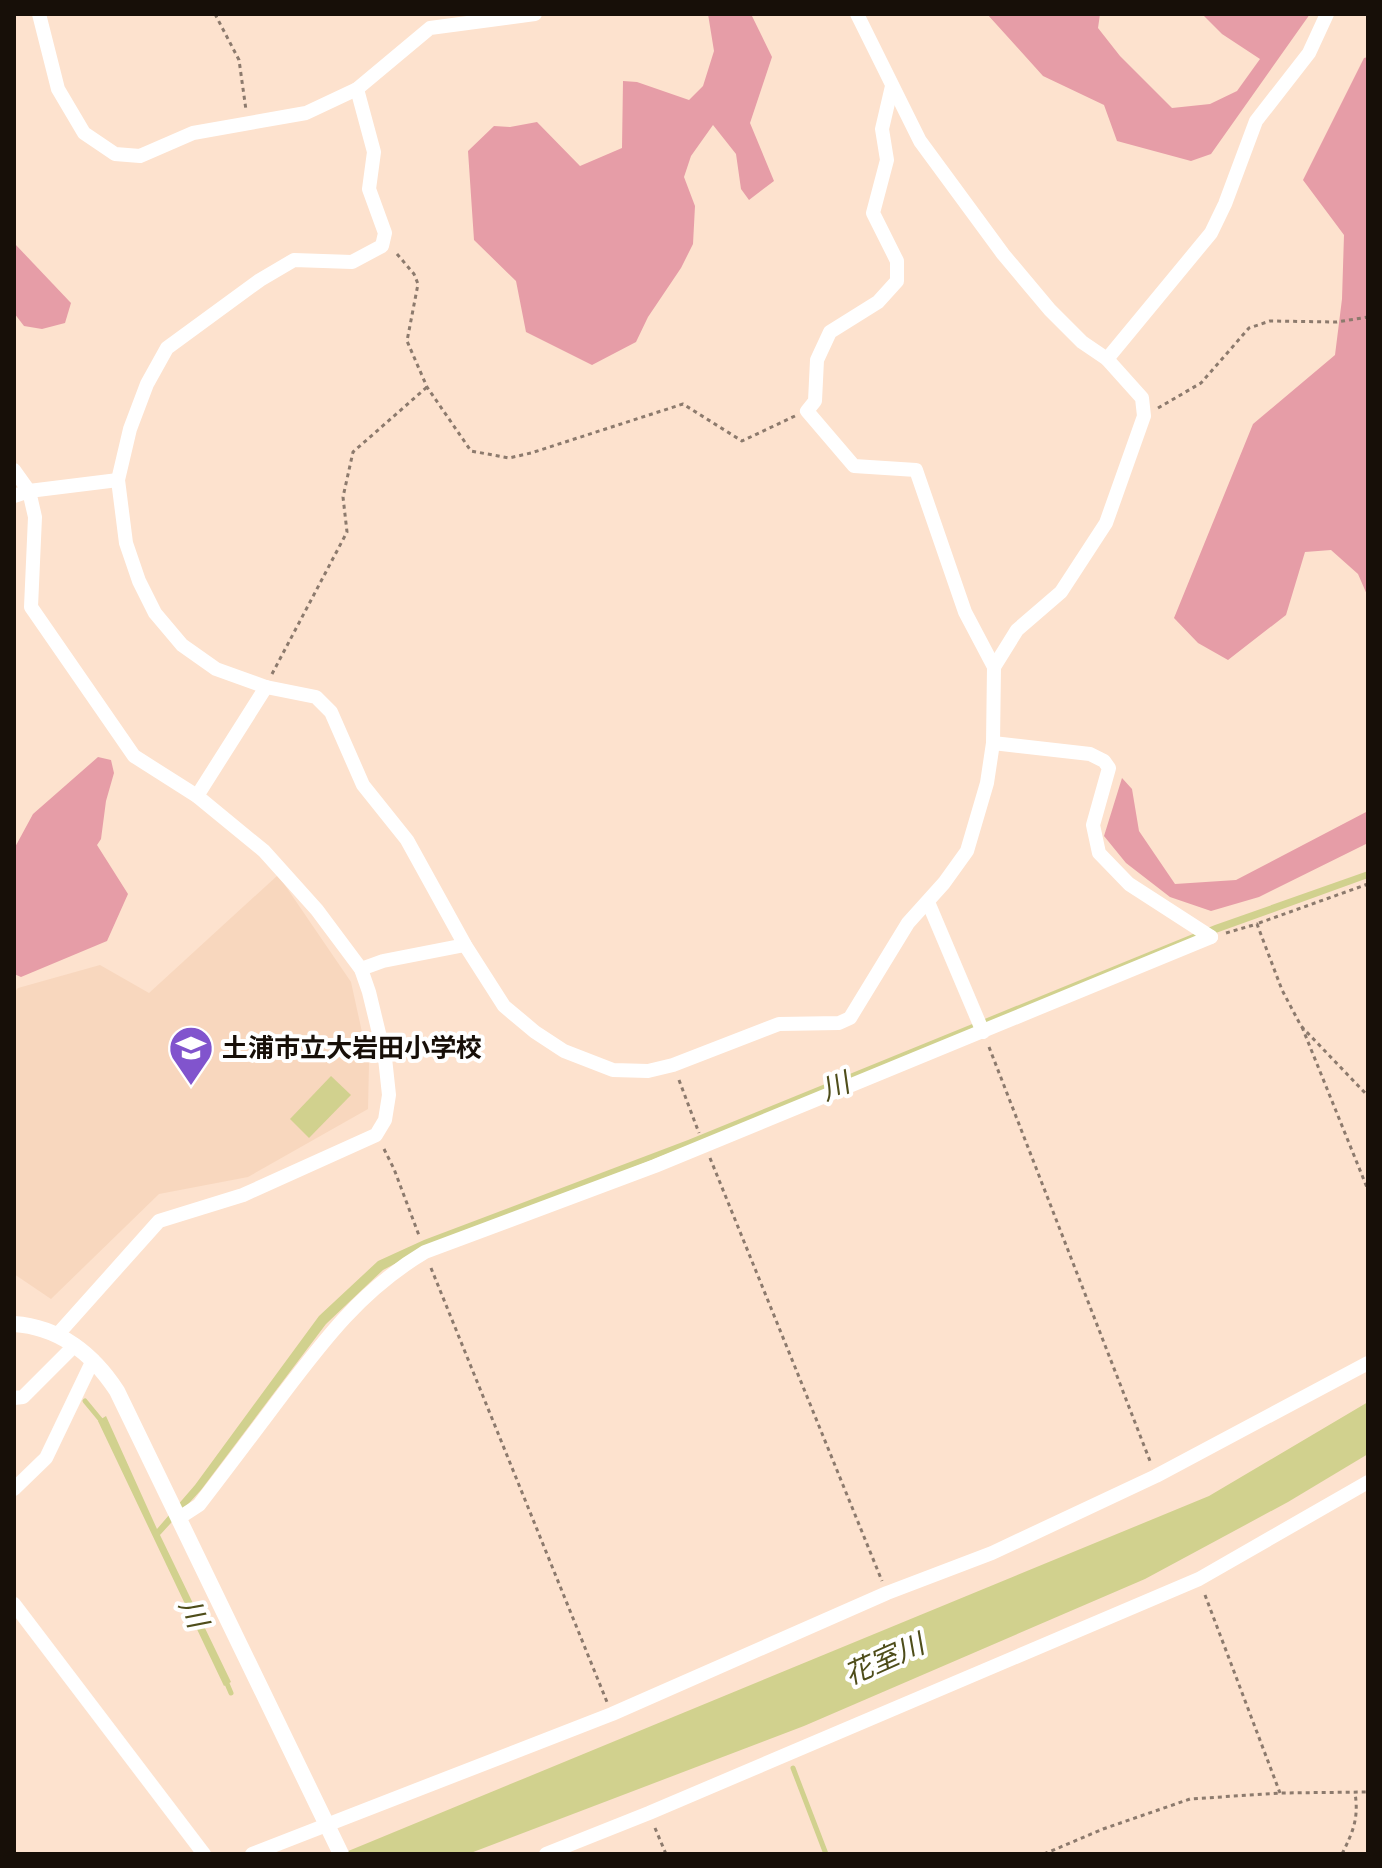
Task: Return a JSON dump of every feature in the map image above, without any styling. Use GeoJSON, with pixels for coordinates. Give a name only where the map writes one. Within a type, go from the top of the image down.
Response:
{"type":"FeatureCollection","features":[{"type":"Feature","properties":{"kind":"street"},"geometry":{"type":"LineString","coordinates":[[39,14],[58,89],[84,133],[115,154],[140,156],[193,133],[306,113],[357,89],[428,21],[535,14]]}},
{"type":"Feature","properties":{"kind":"street"},"geometry":{"type":"LineString","coordinates":[[857,14],[920,141],[1003,254],[1050,310],[1082,342],[1107,359],[1142,398],[1144,416],[1106,523],[1061,592],[1017,630],[994,667]]}},
{"type":"Feature","properties":{"kind":"street"},"geometry":{"type":"LineString","coordinates":[[1107,359],[1211,233],[1256,121],[1309,53],[1327,14]]}},
{"type":"Feature","properties":{"kind":"street"},"geometry":{"type":"LineString","coordinates":[[357,89],[374,152],[369,189],[385,233],[382,246],[352,262],[294,260],[260,280],[167,348],[147,384],[130,429],[118,480],[126,543],[139,581],[155,613],[182,645],[216,669],[266,687],[316,697],[331,712],[363,785],[407,840],[465,945],[504,1006],[564,1051],[613,1070],[648,1071],[673,1065],[779,1024],[839,1023],[850,1018],[908,923],[967,851],[987,783],[993,743],[994,667],[965,612],[916,470],[854,466],[807,411],[815,401],[817,360],[830,332],[878,302],[897,281],[897,261],[873,213],[887,160],[882,129],[892,86]]}},
{"type":"Feature","properties":{"kind":"street"},"geometry":{"type":"LineString","coordinates":[[14,470],[29,491],[35,517],[31,607],[134,756],[197,796],[264,851],[317,910],[361,969],[385,1058],[389,1095],[385,1120],[376,1135],[243,1195],[159,1221],[58,1334]]}},
{"type":"Feature","properties":{"kind":"street"},"geometry":{"type":"LineString","coordinates":[[14,496],[29,491],[118,480]]}},
{"type":"Feature","properties":{"kind":"street"},"geometry":{"type":"LineString","coordinates":[[197,796],[266,687]]}},
{"type":"Feature","properties":{"kind":"street"},"geometry":{"type":"LineString","coordinates":[[993,743],[1090,754],[1104,761],[1109,768],[1093,825],[1099,853],[1129,884],[1211,937]]}},
{"type":"Feature","properties":{"kind":"street"},"geometry":{"type":"LineString","coordinates":[[928,902],[983,1032]]}},
{"type":"Feature","properties":{"kind":"street"},"geometry":{"type":"LineString","coordinates":[[179,1518],[199,1505],[325,1338],[352,1308],[399,1268],[425,1252],[704,1146],[1211,937]]}},
{"type":"Feature","properties":{"kind":"street"},"geometry":{"type":"LineString","coordinates":[[361,969],[383,961],[465,945]]}},
{"type":"Feature","properties":{"kind":"street"},"geometry":{"type":"LineString","coordinates":[[14,1324],[34,1325],[58,1334],[75,1345],[93,1360],[117,1391],[341,1854]]}},
{"type":"Feature","properties":{"kind":"street"},"geometry":{"type":"LineString","coordinates":[[14,1398],[23,1397],[75,1345]]}},
{"type":"Feature","properties":{"kind":"street"},"geometry":{"type":"LineString","coordinates":[[14,1489],[46,1458],[93,1360]]}},
{"type":"Feature","properties":{"kind":"street"},"geometry":{"type":"LineString","coordinates":[[252,1854],[612,1714],[887,1593],[992,1553],[1156,1476],[1368,1363]]}},
{"type":"Feature","properties":{"kind":"street"},"geometry":{"type":"LineString","coordinates":[[546,1854],[1199,1579],[1368,1482]]}},
{"type":"Feature","properties":{"kind":"street"},"geometry":{"type":"LineString","coordinates":[[14,1604],[204,1854]]}},
{"type":"Feature","properties":{"kind":"path"},"geometry":{"type":"LineString","coordinates":[[215,14],[239,60],[248,122]]}},
{"type":"Feature","properties":{"kind":"path"},"geometry":{"type":"LineString","coordinates":[[383,239],[414,274],[418,284],[407,341],[427,387],[471,451],[509,458],[683,404],[742,441],[807,411]]}},
{"type":"Feature","properties":{"kind":"path"},"geometry":{"type":"LineString","coordinates":[[1144,416],[1201,383],[1249,328],[1270,321],[1337,322],[1368,317]]}},
{"type":"Feature","properties":{"kind":"path"},"geometry":{"type":"LineString","coordinates":[[266,687],[281,652],[347,532],[343,497],[353,452],[427,387]]}},
{"type":"Feature","properties":{"kind":"path"},"geometry":{"type":"LineString","coordinates":[[1211,937],[1368,884]]}},
{"type":"Feature","properties":{"kind":"path"},"geometry":{"type":"LineString","coordinates":[[1257,924],[1368,1190]]}},
{"type":"Feature","properties":{"kind":"path"},"geometry":{"type":"LineString","coordinates":[[1301,1026],[1368,1096]]}},
{"type":"Feature","properties":{"kind":"path"},"geometry":{"type":"LineString","coordinates":[[983,1032],[1156,1476]]}},
{"type":"Feature","properties":{"kind":"path"},"geometry":{"type":"LineString","coordinates":[[673,1065],[887,1593]]}},
{"type":"Feature","properties":{"kind":"path"},"geometry":{"type":"LineString","coordinates":[[376,1135],[394,1169],[612,1714]]}},
{"type":"Feature","properties":{"kind":"path"},"geometry":{"type":"LineString","coordinates":[[1199,1579],[1280,1793]]}},
{"type":"Feature","properties":{"kind":"path"},"geometry":{"type":"LineString","coordinates":[[1342,1854],[1356,1826],[1358,1811],[1355,1792]]}},
{"type":"Feature","properties":{"kind":"path"},"geometry":{"type":"LineString","coordinates":[[1044,1854],[1103,1829],[1190,1799],[1280,1793],[1368,1792]]}},
{"type":"Feature","properties":{"kind":"path"},"geometry":{"type":"LineString","coordinates":[[649,1813],[666,1854]]}},
{"type":"Feature","properties":{"kind":"shaded area"},"geometry":{"type":"Polygon","coordinates":[[[708,14],[751,14],[772,57],[750,123],[774,181],[749,200],[741,189],[736,154],[713,125],[691,156],[684,177],[695,206],[693,244],[681,268],[648,317],[636,342],[592,365],[526,332],[516,281],[474,240],[468,151],[494,126],[510,127],[537,122],[580,166],[622,148],[623,81],[637,82],[689,100],[703,86],[714,51],[708,14]]]}},
{"type":"Feature","properties":{"kind":"shaded area"},"geometry":{"type":"Polygon","coordinates":[[[987,14],[1100,14],[1098,28],[1120,56],[1172,108],[1210,104],[1237,91],[1260,59],[1222,34],[1202,14],[1310,14],[1211,154],[1191,161],[1117,141],[1104,105],[1043,76],[987,14]]]}},
{"type":"Feature","properties":{"kind":"shaded area"},"geometry":{"type":"Polygon","coordinates":[[[1368,57],[1368,597],[1358,574],[1331,550],[1305,552],[1286,615],[1228,660],[1198,643],[1174,618],[1253,424],[1335,355],[1342,299],[1344,235],[1303,180],[1364,58],[1368,57]]]}},
{"type":"Feature","properties":{"kind":"shaded area"},"geometry":{"type":"Polygon","coordinates":[[[15,244],[71,303],[65,323],[42,329],[24,326],[14,313],[15,244]]]}},
{"type":"Feature","properties":{"kind":"shaded area"},"geometry":{"type":"Polygon","coordinates":[[[98,757],[111,760],[114,773],[106,801],[101,839],[97,845],[128,894],[107,941],[21,977],[14,974],[14,849],[33,814],[98,757]]]}},
{"type":"Feature","properties":{"kind":"shaded area"},"geometry":{"type":"Polygon","coordinates":[[[1122,778],[1132,789],[1139,831],[1175,884],[1236,880],[1368,811],[1368,843],[1259,897],[1211,911],[1170,897],[1126,863],[1104,836],[1122,778]]]}},
{"type":"Feature","properties":{"kind":"shaded area","name":"土浦市立大岩田小学校"},"geometry":{"type":"Polygon","coordinates":[[[278,875],[351,982],[369,1064],[368,1109],[248,1177],[159,1194],[51,1299],[14,1274],[14,993],[18,988],[100,965],[149,993],[278,875]]]}},
{"type":"Feature","properties":{"kind":"water"},"geometry":{"type":"Polygon","coordinates":[[[1368,871],[1368,878],[1213,934],[985,1028],[412,1255],[383,1270],[326,1324],[201,1490],[160,1535],[231,1682],[224,1686],[98,1421],[106,1416],[157,1529],[195,1485],[319,1316],[378,1261],[424,1240],[688,1140],[1215,925],[1368,871]]]}},
{"type":"Feature","properties":{"kind":"water"},"geometry":{"type":"Polygon","coordinates":[[[331,1076],[351,1095],[309,1138],[290,1119],[331,1076]]]}},
{"type":"Feature","properties":{"kind":"water","name":"花室川"},"geometry":{"type":"Polygon","coordinates":[[[1368,1402],[1368,1454],[1288,1502],[1145,1579],[804,1726],[468,1854],[341,1854],[1209,1496],[1368,1402]]]}},
{"type":"Feature","properties":{"kind":"waterway"},"geometry":{"type":"LineString","coordinates":[[85,1401],[104,1424]]}},
{"type":"Feature","properties":{"kind":"waterway","name":"川"},"geometry":{"type":"LineString","coordinates":[[225,1679],[231,1693]]}},
{"type":"Feature","properties":{"kind":"waterway"},"geometry":{"type":"LineString","coordinates":[[793,1768],[826,1854]]}},
{"type":"Feature","properties":{"kind":"place","name":"土浦市立大岩田小学校"},"geometry":{"type":"Point","coordinates":[191,1087]}}]}
